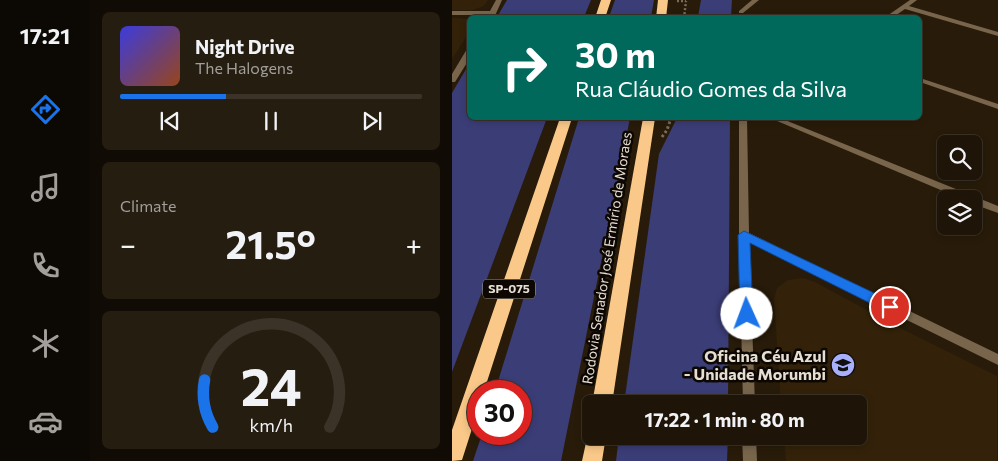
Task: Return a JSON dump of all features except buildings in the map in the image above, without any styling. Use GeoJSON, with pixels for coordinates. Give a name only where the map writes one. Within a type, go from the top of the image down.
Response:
{"type":"FeatureCollection","features":[{"type":"Feature","properties":{"kind":"highway"},"geometry":{"type":"LineString","coordinates":[[601,15],[606,0]]}},
{"type":"Feature","properties":{"kind":"highway"},"geometry":{"type":"LineString","coordinates":[[661,15],[663,0]]}},
{"type":"Feature","properties":{"kind":"highway","name":"SP-075"},"geometry":{"type":"LineString","coordinates":[[452,460],[565,120]]}},
{"type":"Feature","properties":{"kind":"highway","name":"Rodovia Senador José Ermírio de Moraes"},"geometry":{"type":"LineString","coordinates":[[603,395],[649,120]]}},
{"type":"Feature","properties":{"kind":"highway"},"geometry":{"type":"LineString","coordinates":[[592,461],[595,445]]}},
{"type":"Feature","properties":{"kind":"street"},"geometry":{"type":"LineString","coordinates":[[452,13],[491,15],[500,0]]}},
{"type":"Feature","properties":{"kind":"street"},"geometry":{"type":"LineString","coordinates":[[740,0],[742,15]]}},
{"type":"Feature","properties":{"kind":"street"},"geometry":{"type":"LineString","coordinates":[[742,15],[756,0]]}},
{"type":"Feature","properties":{"kind":"street"},"geometry":{"type":"LineString","coordinates":[[891,15],[914,0]]}},
{"type":"Feature","properties":{"kind":"street"},"geometry":{"type":"LineString","coordinates":[[904,6],[998,34]]}},
{"type":"Feature","properties":{"kind":"street"},"geometry":{"type":"LineString","coordinates":[[452,80],[467,56]]}},
{"type":"Feature","properties":{"kind":"street"},"geometry":{"type":"LineString","coordinates":[[922,81],[998,107]]}},
{"type":"Feature","properties":{"kind":"street"},"geometry":{"type":"LineString","coordinates":[[743,120],[749,395]]}},
{"type":"Feature","properties":{"kind":"street"},"geometry":{"type":"LineString","coordinates":[[779,120],[950,190]]}},
{"type":"Feature","properties":{"kind":"street"},"geometry":{"type":"LineString","coordinates":[[982,203],[998,210]]}},
{"type":"Feature","properties":{"kind":"street"},"geometry":{"type":"LineString","coordinates":[[744,235],[998,360]]}},
{"type":"Feature","properties":{"kind":"street"},"geometry":{"type":"LineString","coordinates":[[749,445],[750,461]]}},
{"type":"Feature","properties":{"kind":"path"},"geometry":{"type":"LineString","coordinates":[[684,15],[686,0]]}},
{"type":"Feature","properties":{"kind":"shaded area"},"geometry":{"type":"Polygon","coordinates":[[[452,0],[488,0],[484,6],[473,10],[452,10],[452,0]]]}},
{"type":"Feature","properties":{"kind":"shaded area"},"geometry":{"type":"Polygon","coordinates":[[[507,0],[591,0],[585,15],[498,15],[507,0]]]}},
{"type":"Feature","properties":{"kind":"shaded area"},"geometry":{"type":"Polygon","coordinates":[[[615,0],[654,0],[651,15],[610,15],[615,0]]]}},
{"type":"Feature","properties":{"kind":"shaded area"},"geometry":{"type":"Polygon","coordinates":[[[701,0],[732,0],[731,15],[698,15],[701,0]]]}},
{"type":"Feature","properties":{"kind":"shaded area"},"geometry":{"type":"Polygon","coordinates":[[[452,18],[467,19],[467,36],[452,59],[452,18]]]}},
{"type":"Feature","properties":{"kind":"shaded area"},"geometry":{"type":"Polygon","coordinates":[[[467,67],[467,120],[546,120],[452,372],[452,93],[467,67]]]}},
{"type":"Feature","properties":{"kind":"shaded area"},"geometry":{"type":"Polygon","coordinates":[[[578,120],[630,120],[561,461],[473,461],[478,445],[532,445],[532,380],[498,380],[578,120]]]}},
{"type":"Feature","properties":{"kind":"shaded area"},"geometry":{"type":"Polygon","coordinates":[[[676,120],[730,120],[728,395],[625,395],[659,154],[676,120]]]}},
{"type":"Feature","properties":{"kind":"shaded area","name":"Oficina Céu Azul - Unidade Morumbi"},"geometry":{"type":"Polygon","coordinates":[[[803,278],[815,282],[898,327],[997,376],[997,461],[786,461],[785,445],[867,445],[867,395],[780,395],[774,299],[777,288],[788,280],[803,278]]]}},
{"type":"Feature","properties":{"kind":"shaded area"},"geometry":{"type":"Polygon","coordinates":[[[618,445],[728,445],[727,461],[616,461],[618,445]]]}},
{"type":"Feature","properties":{"kind":"place","name":"Oficina Céu Azul - Unidade Morumbi"},"geometry":{"type":"Point","coordinates":[843,365]}},
{"type":"Feature","properties":{"kind":"route"},"geometry":{"type":"LineString","coordinates":[[747,314],[744,235],[890,307]]}}]}
